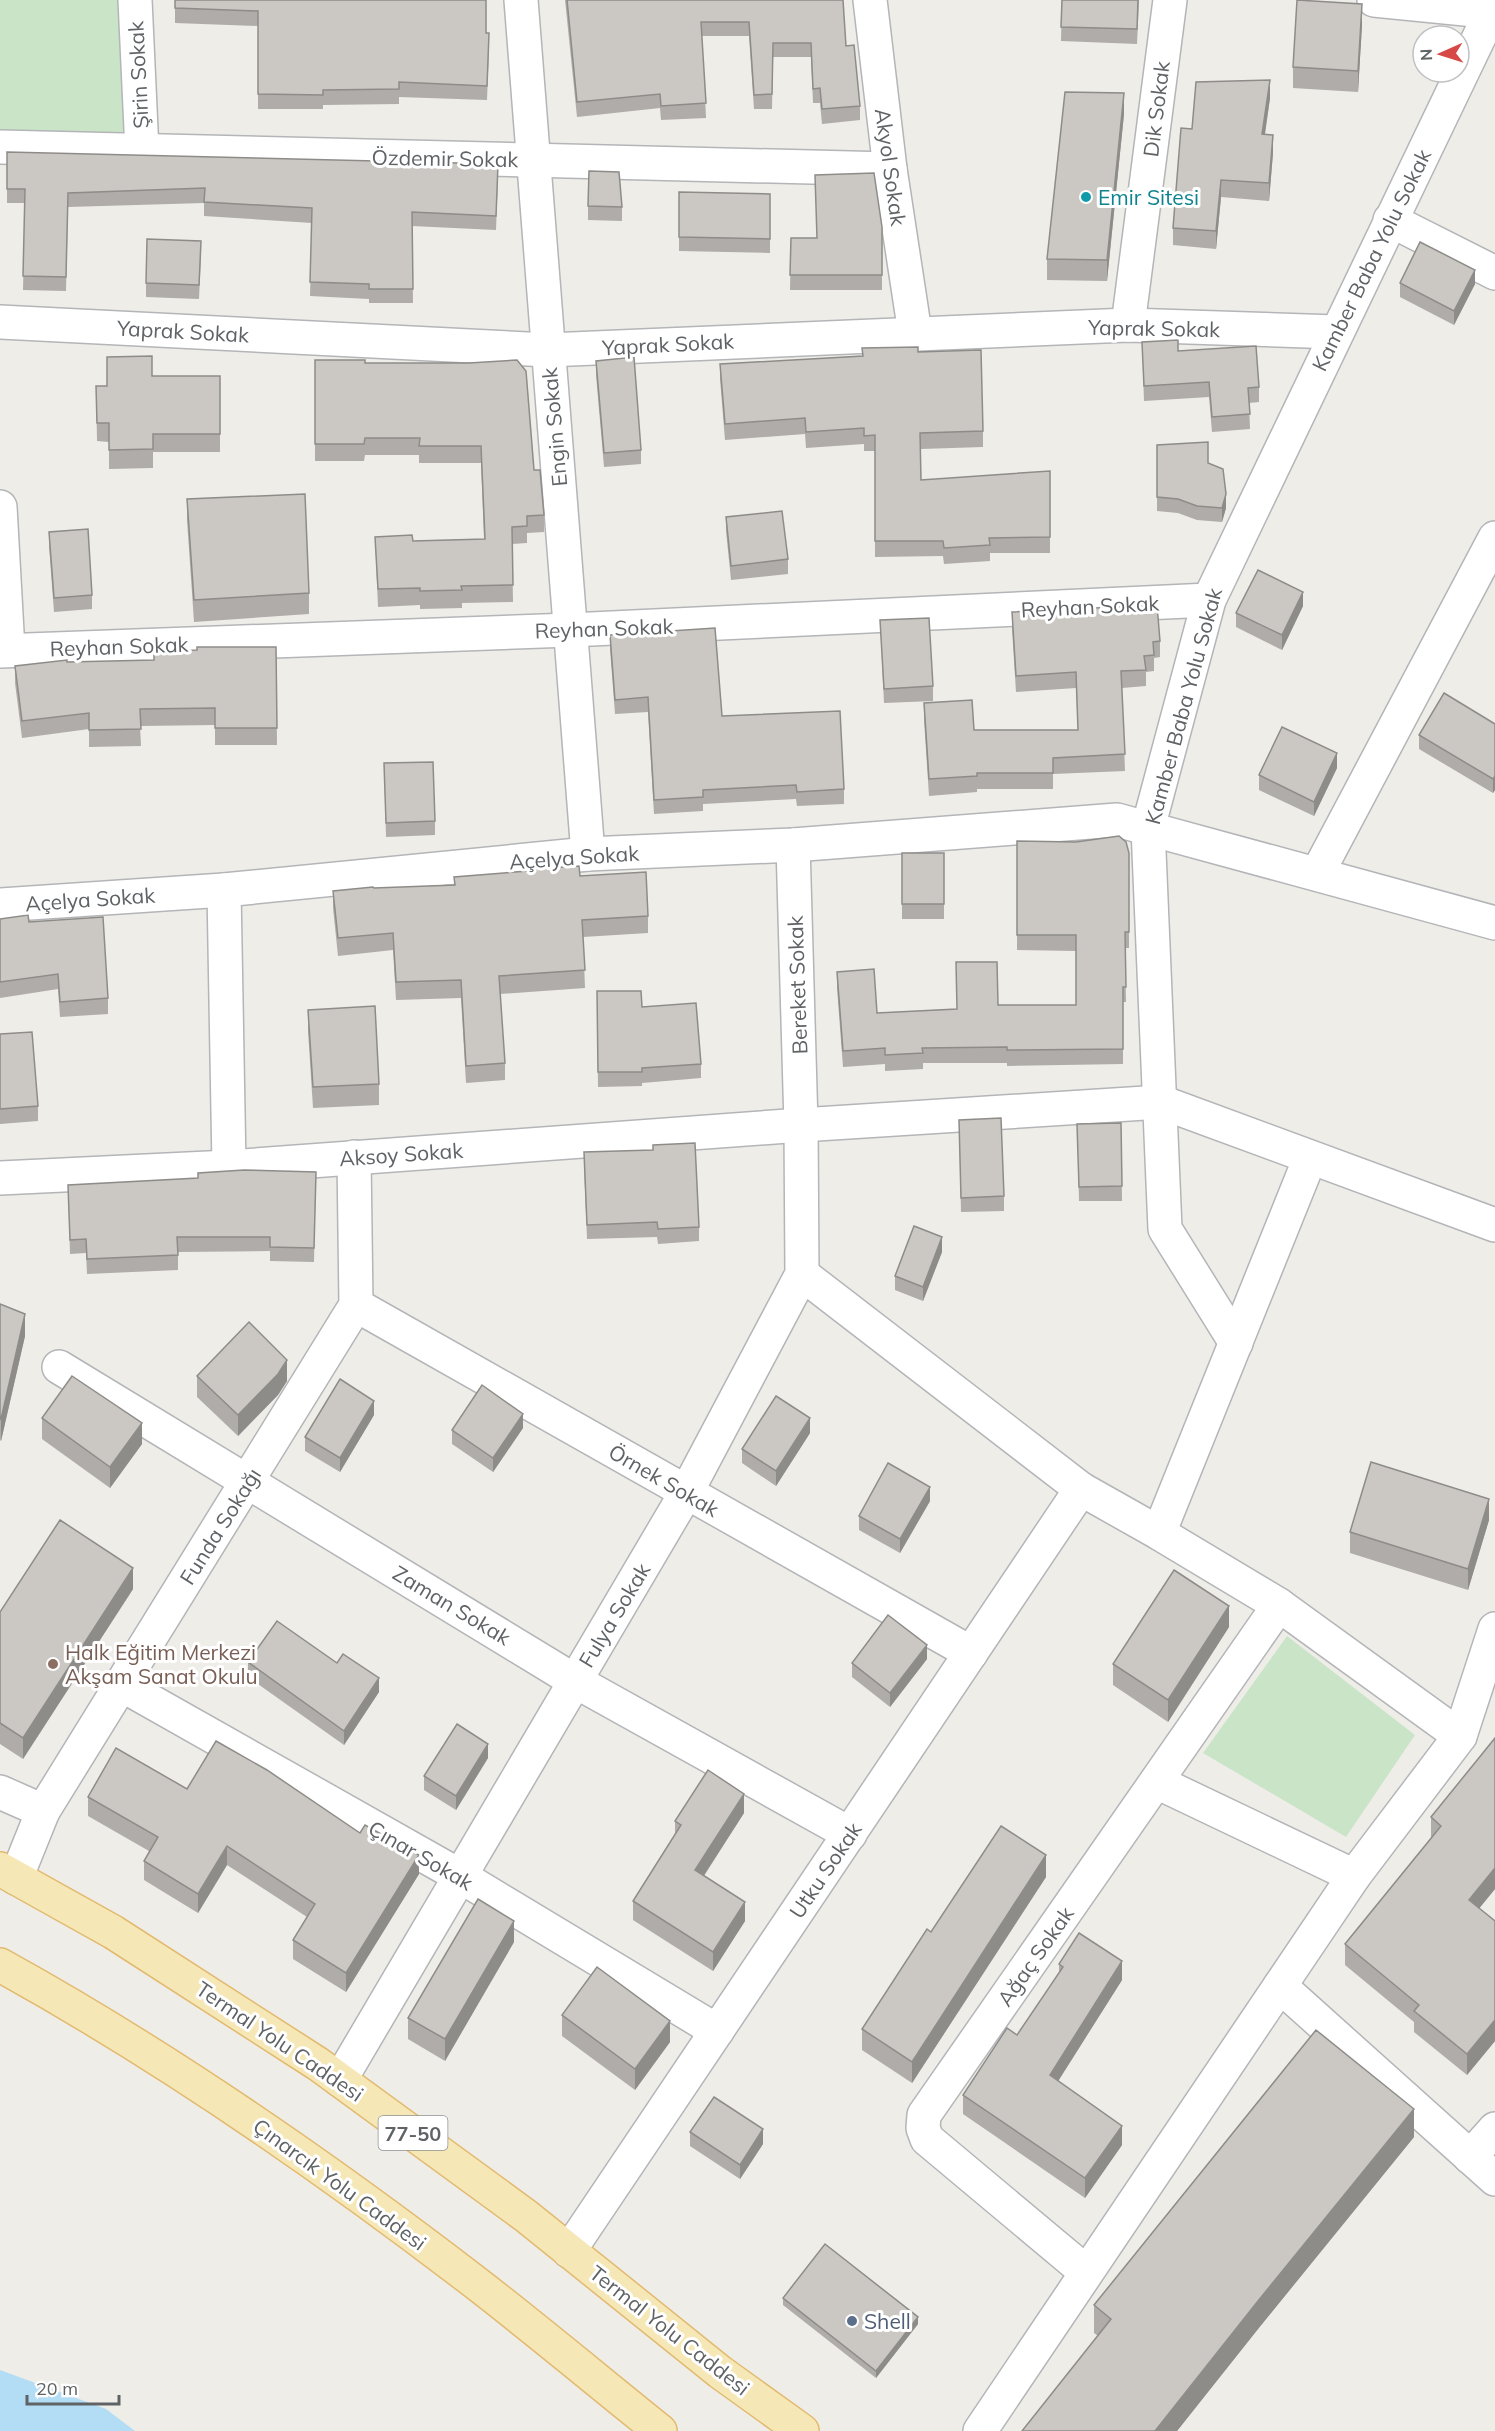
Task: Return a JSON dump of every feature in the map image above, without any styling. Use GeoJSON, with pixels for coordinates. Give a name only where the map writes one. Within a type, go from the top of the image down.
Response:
{"type":"FeatureCollection","features":[{"type":"Feature","properties":{"kind":"main road","name":"Termal Yolu Caddesi"},"geometry":{"type":"LineString","coordinates":[[8,1874],[113,1932],[318,2064],[526,2216],[720,2372],[802,2431]]}},
{"type":"Feature","properties":{"kind":"main road","name":"Çınarcık Yolu Caddesi"},"geometry":{"type":"LineString","coordinates":[[0,1965],[70,2004],[271,2133],[476,2283],[660,2431]]}},
{"type":"Feature","properties":{"kind":"street","name":"Şirin Sokak"},"geometry":{"type":"LineString","coordinates":[[135,0],[142,151]]}},
{"type":"Feature","properties":{"kind":"street","name":"Engin Sokak"},"geometry":{"type":"LineString","coordinates":[[520,0],[588,854]]}},
{"type":"Feature","properties":{"kind":"street","name":"Akyol Sokak"},"geometry":{"type":"LineString","coordinates":[[870,0],[890,169],[915,333]]}},
{"type":"Feature","properties":{"kind":"street","name":"Dik Sokak"},"geometry":{"type":"LineString","coordinates":[[1128,325],[1170,0]]}},
{"type":"Feature","properties":{"kind":"street"},"geometry":{"type":"LineString","coordinates":[[1374,0],[1494,9]]}},
{"type":"Feature","properties":{"kind":"street","name":"Kamber Baba Yolu Sokak"},"geometry":{"type":"LineString","coordinates":[[1236,1343],[1165,1229],[1148,828],[1209,600],[1390,220],[1494,9]]}},
{"type":"Feature","properties":{"kind":"street","name":"Özdemir Sokak"},"geometry":{"type":"LineString","coordinates":[[0,147],[890,169]]}},
{"type":"Feature","properties":{"kind":"street"},"geometry":{"type":"LineString","coordinates":[[1390,220],[1495,273]]}},
{"type":"Feature","properties":{"kind":"street","name":"Yaprak Sokak"},"geometry":{"type":"LineString","coordinates":[[0,322],[548,350],[1128,325],[1336,332]]}},
{"type":"Feature","properties":{"kind":"street"},"geometry":{"type":"LineString","coordinates":[[0,507],[4,650]]}},
{"type":"Feature","properties":{"kind":"street"},"geometry":{"type":"LineString","coordinates":[[1317,874],[1495,538]]}},
{"type":"Feature","properties":{"kind":"street","name":"Reyhan Sokak"},"geometry":{"type":"LineString","coordinates":[[4,650],[570,630],[1209,600]]}},
{"type":"Feature","properties":{"kind":"street","name":"Açelya Sokak"},"geometry":{"type":"LineString","coordinates":[[0,905],[224,890],[588,854],[793,845],[1117,820],[1495,923]]}},
{"type":"Feature","properties":{"kind":"street","name":"Bereket Sokak"},"geometry":{"type":"LineString","coordinates":[[793,845],[801,1125]]}},
{"type":"Feature","properties":{"kind":"street"},"geometry":{"type":"LineString","coordinates":[[224,890],[229,1167]]}},
{"type":"Feature","properties":{"kind":"street"},"geometry":{"type":"LineString","coordinates":[[1161,1102],[1495,1225]]}},
{"type":"Feature","properties":{"kind":"street","name":"Aksoy Sokak"},"geometry":{"type":"LineString","coordinates":[[0,1178],[229,1167],[801,1125],[1161,1102]]}},
{"type":"Feature","properties":{"kind":"street","name":"Fulya Sokak"},"geometry":{"type":"LineString","coordinates":[[340,2080],[686,1492],[802,1274],[801,1125]]}},
{"type":"Feature","properties":{"kind":"street"},"geometry":{"type":"LineString","coordinates":[[354,1157],[356,1305]]}},
{"type":"Feature","properties":{"kind":"street"},"geometry":{"type":"LineString","coordinates":[[1159,1533],[1310,1158]]}},
{"type":"Feature","properties":{"kind":"street"},"geometry":{"type":"LineString","coordinates":[[802,1274],[1082,1489],[1279,1605],[1460,1736]]}},
{"type":"Feature","properties":{"kind":"street","name":"Funda Sokağı"},"geometry":{"type":"LineString","coordinates":[[8,1874],[44,1811],[356,1305]]}},
{"type":"Feature","properties":{"kind":"street","name":"Örnek Sokak"},"geometry":{"type":"LineString","coordinates":[[356,1305],[971,1653]]}},
{"type":"Feature","properties":{"kind":"street","name":"Zaman Sokak"},"geometry":{"type":"LineString","coordinates":[[59,1367],[575,1681],[850,1834]]}},
{"type":"Feature","properties":{"kind":"street","name":"Utku Sokak"},"geometry":{"type":"LineString","coordinates":[[569,2251],[1082,1489]]}},
{"type":"Feature","properties":{"kind":"street","name":"Ağaç Sokak"},"geometry":{"type":"LineString","coordinates":[[1086,2272],[927,2139],[923,2128],[924,2115],[1279,1605]]}},
{"type":"Feature","properties":{"kind":"street"},"geometry":{"type":"LineString","coordinates":[[980,2431],[1354,1875],[1460,1736],[1495,1629]]}},
{"type":"Feature","properties":{"kind":"street","name":"Çınar Sokak"},"geometry":{"type":"LineString","coordinates":[[122,1685],[460,1876],[717,2031]]}},
{"type":"Feature","properties":{"kind":"street"},"geometry":{"type":"LineString","coordinates":[[1157,1782],[1354,1875]]}},
{"type":"Feature","properties":{"kind":"street"},"geometry":{"type":"LineString","coordinates":[[0,1792],[44,1811]]}},
{"type":"Feature","properties":{"kind":"street"},"geometry":{"type":"LineString","coordinates":[[1280,1986],[1495,2179]]}},
{"type":"Feature","properties":{"kind":"street"},"geometry":{"type":"LineString","coordinates":[[1470,2157],[1495,2129]]}},
{"type":"Feature","properties":{"kind":"green space"},"geometry":{"type":"Polygon","coordinates":[[[0,0],[128,0],[137,136],[0,137],[0,0]]]}},
{"type":"Feature","properties":{"kind":"green space"},"geometry":{"type":"Polygon","coordinates":[[[1287,1636],[1415,1735],[1346,1837],[1203,1753],[1287,1636]]]}},
{"type":"Feature","properties":{"kind":"water"},"geometry":{"type":"Polygon","coordinates":[[[0,2370],[106,2409],[135,2431],[0,2431],[0,2370]]]}},
{"type":"Feature","properties":{"kind":"building"},"geometry":{"type":"Polygon","coordinates":[[[175,0],[486,0],[486,33],[489,33],[487,86],[399,82],[399,89],[323,90],[323,95],[258,94],[258,11],[175,8],[175,0]]]}},
{"type":"Feature","properties":{"kind":"building"},"geometry":{"type":"Polygon","coordinates":[[[567,0],[843,0],[846,46],[854,45],[860,106],[822,109],[820,88],[813,89],[811,43],[773,43],[772,94],[754,95],[749,22],[701,22],[706,103],[661,106],[660,94],[577,102],[567,0]]]}},
{"type":"Feature","properties":{"kind":"building"},"geometry":{"type":"Polygon","coordinates":[[[1062,0],[1138,0],[1137,29],[1061,27],[1062,0]]]}},
{"type":"Feature","properties":{"kind":"building"},"geometry":{"type":"Polygon","coordinates":[[[1297,0],[1362,4],[1358,71],[1293,67],[1297,0]]]}},
{"type":"Feature","properties":{"kind":"building"},"geometry":{"type":"Polygon","coordinates":[[[1270,80],[1262,134],[1273,135],[1269,183],[1221,180],[1216,231],[1173,228],[1181,128],[1192,129],[1196,82],[1270,80]]]}},
{"type":"Feature","properties":{"kind":"building","name":"Emir Sitesi"},"geometry":{"type":"Polygon","coordinates":[[[1065,92],[1124,93],[1107,260],[1047,259],[1065,92]]]}},
{"type":"Feature","properties":{"kind":"building"},"geometry":{"type":"Polygon","coordinates":[[[7,152],[498,164],[496,216],[412,212],[413,289],[369,289],[369,284],[310,282],[312,208],[204,202],[205,188],[68,193],[66,277],[23,276],[25,189],[7,189],[7,152]]]}},
{"type":"Feature","properties":{"kind":"building"},"geometry":{"type":"Polygon","coordinates":[[[589,171],[619,172],[622,207],[588,206],[589,171]]]}},
{"type":"Feature","properties":{"kind":"building"},"geometry":{"type":"Polygon","coordinates":[[[874,173],[882,227],[882,275],[790,275],[791,238],[817,238],[815,175],[874,173]]]}},
{"type":"Feature","properties":{"kind":"building"},"geometry":{"type":"Polygon","coordinates":[[[679,192],[770,194],[770,239],[679,237],[679,192]]]}},
{"type":"Feature","properties":{"kind":"building"},"geometry":{"type":"Polygon","coordinates":[[[147,239],[201,241],[199,285],[146,283],[147,239]]]}},
{"type":"Feature","properties":{"kind":"building"},"geometry":{"type":"Polygon","coordinates":[[[1420,242],[1475,270],[1454,311],[1400,283],[1420,242]]]}},
{"type":"Feature","properties":{"kind":"building"},"geometry":{"type":"Polygon","coordinates":[[[1178,340],[1178,351],[1256,346],[1259,387],[1248,388],[1250,414],[1212,417],[1209,382],[1144,386],[1142,342],[1178,340]]]}},
{"type":"Feature","properties":{"kind":"building"},"geometry":{"type":"Polygon","coordinates":[[[918,347],[918,352],[981,350],[983,431],[920,433],[921,480],[1050,471],[1050,537],[989,538],[990,545],[944,548],[943,541],[875,541],[875,435],[864,436],[864,428],[806,432],[805,418],[725,424],[720,364],[863,356],[862,348],[918,347]]]}},
{"type":"Feature","properties":{"kind":"building"},"geometry":{"type":"Polygon","coordinates":[[[152,356],[152,376],[220,376],[220,434],[153,434],[153,449],[109,450],[109,423],[97,423],[96,386],[107,386],[107,357],[152,356]]]}},
{"type":"Feature","properties":{"kind":"building"},"geometry":{"type":"Polygon","coordinates":[[[634,357],[641,450],[604,453],[596,361],[634,357]]]}},
{"type":"Feature","properties":{"kind":"building"},"geometry":{"type":"Polygon","coordinates":[[[315,360],[365,360],[365,363],[469,363],[517,360],[526,371],[534,470],[540,470],[544,515],[527,516],[527,526],[512,527],[513,585],[461,586],[462,590],[378,589],[375,537],[412,535],[413,541],[485,539],[481,446],[419,446],[420,438],[365,438],[364,444],[315,444],[315,360]]]}},
{"type":"Feature","properties":{"kind":"building"},"geometry":{"type":"Polygon","coordinates":[[[1208,442],[1208,463],[1223,469],[1226,494],[1222,508],[1197,506],[1178,499],[1157,497],[1157,445],[1208,442]]]}},
{"type":"Feature","properties":{"kind":"building"},"geometry":{"type":"Polygon","coordinates":[[[305,494],[309,593],[194,600],[187,499],[305,494]]]}},
{"type":"Feature","properties":{"kind":"building"},"geometry":{"type":"Polygon","coordinates":[[[782,511],[788,559],[731,566],[726,517],[782,511]]]}},
{"type":"Feature","properties":{"kind":"building"},"geometry":{"type":"Polygon","coordinates":[[[88,529],[92,595],[54,598],[49,532],[88,529]]]}},
{"type":"Feature","properties":{"kind":"building"},"geometry":{"type":"Polygon","coordinates":[[[1258,570],[1303,592],[1282,635],[1236,613],[1258,570]]]}},
{"type":"Feature","properties":{"kind":"building"},"geometry":{"type":"Polygon","coordinates":[[[1157,605],[1160,641],[1153,642],[1154,655],[1144,656],[1146,670],[1121,671],[1125,754],[1053,758],[1053,773],[977,773],[977,776],[929,779],[924,703],[972,700],[974,730],[1078,730],[1076,672],[1016,676],[1012,612],[1157,605]]]}},
{"type":"Feature","properties":{"kind":"building"},"geometry":{"type":"Polygon","coordinates":[[[929,618],[933,686],[884,689],[880,620],[929,618]]]}},
{"type":"Feature","properties":{"kind":"building"},"geometry":{"type":"Polygon","coordinates":[[[715,628],[722,716],[840,711],[844,789],[797,792],[796,785],[703,790],[703,797],[654,800],[648,697],[615,700],[610,635],[715,628]]]}},
{"type":"Feature","properties":{"kind":"building"},"geometry":{"type":"Polygon","coordinates":[[[197,647],[276,647],[277,728],[215,728],[215,708],[140,709],[141,729],[89,730],[89,713],[22,721],[15,666],[67,660],[67,662],[154,660],[154,651],[197,650],[197,647]]]}},
{"type":"Feature","properties":{"kind":"building"},"geometry":{"type":"Polygon","coordinates":[[[1444,693],[1495,724],[1495,776],[1493,779],[1419,735],[1444,693]]]}},
{"type":"Feature","properties":{"kind":"building"},"geometry":{"type":"Polygon","coordinates":[[[1282,727],[1337,753],[1314,802],[1259,775],[1282,727]]]}},
{"type":"Feature","properties":{"kind":"building"},"geometry":{"type":"Polygon","coordinates":[[[433,762],[435,821],[386,823],[384,763],[433,762]]]}},
{"type":"Feature","properties":{"kind":"building"},"geometry":{"type":"Polygon","coordinates":[[[1119,836],[1126,842],[1129,853],[1129,932],[1125,932],[1126,987],[1123,987],[1123,1049],[922,1048],[923,1053],[885,1055],[885,1048],[843,1051],[837,972],[874,969],[877,1013],[957,1009],[956,962],[997,962],[998,1005],[1076,1005],[1076,935],[1017,935],[1017,841],[1076,842],[1119,836]]]}},
{"type":"Feature","properties":{"kind":"building"},"geometry":{"type":"Polygon","coordinates":[[[902,853],[944,853],[944,904],[902,904],[902,853]]]}},
{"type":"Feature","properties":{"kind":"building"},"geometry":{"type":"Polygon","coordinates":[[[579,866],[580,876],[646,872],[648,916],[582,920],[585,970],[499,976],[505,1063],[466,1066],[461,980],[396,982],[393,933],[338,938],[333,891],[373,887],[455,885],[454,877],[579,866]]]}},
{"type":"Feature","properties":{"kind":"building"},"geometry":{"type":"Polygon","coordinates":[[[28,915],[29,922],[103,917],[108,998],[60,1002],[58,974],[0,982],[0,919],[28,915]]]}},
{"type":"Feature","properties":{"kind":"building"},"geometry":{"type":"Polygon","coordinates":[[[597,991],[641,991],[642,1007],[696,1003],[701,1064],[642,1068],[642,1072],[598,1072],[597,991]]]}},
{"type":"Feature","properties":{"kind":"building"},"geometry":{"type":"Polygon","coordinates":[[[375,1006],[379,1084],[313,1087],[308,1010],[375,1006]]]}},
{"type":"Feature","properties":{"kind":"building"},"geometry":{"type":"Polygon","coordinates":[[[32,1032],[38,1106],[0,1109],[0,1034],[32,1032]]]}},
{"type":"Feature","properties":{"kind":"building"},"geometry":{"type":"Polygon","coordinates":[[[1001,1118],[1004,1196],[961,1198],[959,1120],[1001,1118]]]}},
{"type":"Feature","properties":{"kind":"building"},"geometry":{"type":"Polygon","coordinates":[[[1121,1123],[1122,1186],[1079,1187],[1077,1124],[1121,1123]]]}},
{"type":"Feature","properties":{"kind":"building"},"geometry":{"type":"Polygon","coordinates":[[[695,1143],[699,1227],[658,1229],[657,1222],[587,1225],[584,1152],[653,1150],[653,1145],[695,1143]]]}},
{"type":"Feature","properties":{"kind":"building"},"geometry":{"type":"Polygon","coordinates":[[[244,1170],[316,1172],[314,1248],[270,1247],[270,1237],[177,1237],[178,1255],[87,1259],[86,1239],[70,1240],[68,1185],[198,1178],[198,1173],[244,1170]]]}},
{"type":"Feature","properties":{"kind":"building"},"geometry":{"type":"Polygon","coordinates":[[[914,1226],[942,1237],[923,1287],[895,1276],[914,1226]]]}},
{"type":"Feature","properties":{"kind":"building"},"geometry":{"type":"Polygon","coordinates":[[[0,1304],[25,1314],[1,1419],[0,1419],[0,1304]]]}},
{"type":"Feature","properties":{"kind":"building"},"geometry":{"type":"Polygon","coordinates":[[[249,1322],[287,1360],[278,1374],[238,1415],[197,1376],[249,1322]]]}},
{"type":"Feature","properties":{"kind":"building"},"geometry":{"type":"Polygon","coordinates":[[[72,1376],[142,1423],[110,1467],[42,1418],[72,1376]]]}},
{"type":"Feature","properties":{"kind":"building"},"geometry":{"type":"Polygon","coordinates":[[[340,1379],[374,1401],[340,1458],[305,1437],[340,1379]]]}},
{"type":"Feature","properties":{"kind":"building"},"geometry":{"type":"Polygon","coordinates":[[[482,1385],[523,1414],[493,1458],[452,1430],[482,1385]]]}},
{"type":"Feature","properties":{"kind":"building"},"geometry":{"type":"Polygon","coordinates":[[[776,1396],[810,1418],[776,1471],[742,1449],[776,1396]]]}},
{"type":"Feature","properties":{"kind":"building"},"geometry":{"type":"Polygon","coordinates":[[[1371,1462],[1489,1499],[1468,1569],[1350,1532],[1371,1462]]]}},
{"type":"Feature","properties":{"kind":"building"},"geometry":{"type":"Polygon","coordinates":[[[888,1463],[930,1487],[900,1539],[859,1516],[888,1463]]]}},
{"type":"Feature","properties":{"kind":"building"},"geometry":{"type":"Polygon","coordinates":[[[60,1520],[133,1568],[23,1738],[0,1723],[0,1612],[60,1520]]]}},
{"type":"Feature","properties":{"kind":"building"},"geometry":{"type":"Polygon","coordinates":[[[1174,1570],[1229,1606],[1168,1700],[1113,1664],[1174,1570]]]}},
{"type":"Feature","properties":{"kind":"building"},"geometry":{"type":"Polygon","coordinates":[[[888,1615],[927,1645],[890,1693],[852,1663],[888,1615]]]}},
{"type":"Feature","properties":{"kind":"building"},"geometry":{"type":"Polygon","coordinates":[[[277,1621],[337,1663],[343,1654],[379,1678],[344,1731],[248,1662],[277,1621]]]}},
{"type":"Feature","properties":{"kind":"building"},"geometry":{"type":"Polygon","coordinates":[[[457,1724],[488,1744],[456,1796],[424,1776],[457,1724]]]}},
{"type":"Feature","properties":{"kind":"building"},"geometry":{"type":"Polygon","coordinates":[[[1495,1738],[1495,1868],[1469,1900],[1495,1921],[1495,2020],[1467,2054],[1414,2011],[1419,2005],[1345,1944],[1441,1826],[1431,1817],[1495,1738]]]}},
{"type":"Feature","properties":{"kind":"building"},"geometry":{"type":"Polygon","coordinates":[[[216,1741],[267,1770],[360,1833],[365,1825],[419,1855],[346,1973],[293,1940],[315,1904],[227,1846],[198,1894],[144,1861],[158,1837],[88,1797],[116,1748],[187,1789],[216,1741]]]}},
{"type":"Feature","properties":{"kind":"building"},"geometry":{"type":"Polygon","coordinates":[[[708,1770],[744,1794],[695,1870],[745,1902],[713,1952],[633,1901],[681,1825],[675,1821],[708,1770]]]}},
{"type":"Feature","properties":{"kind":"building"},"geometry":{"type":"Polygon","coordinates":[[[1001,1826],[1046,1855],[912,2062],[862,2029],[927,1929],[931,1932],[1001,1826]]]}},
{"type":"Feature","properties":{"kind":"building"},"geometry":{"type":"Polygon","coordinates":[[[478,1899],[514,1921],[445,2039],[408,2018],[478,1899]]]}},
{"type":"Feature","properties":{"kind":"building"},"geometry":{"type":"Polygon","coordinates":[[[1079,1933],[1122,1961],[1050,2075],[1122,2126],[1085,2178],[963,2095],[1007,2028],[1017,2035],[1063,1967],[1059,1964],[1079,1933]]]}},
{"type":"Feature","properties":{"kind":"building"},"geometry":{"type":"Polygon","coordinates":[[[597,1967],[670,2021],[635,2069],[562,2015],[597,1967]]]}},
{"type":"Feature","properties":{"kind":"building"},"geometry":{"type":"Polygon","coordinates":[[[1316,2030],[1414,2109],[1155,2431],[1022,2431],[1111,2319],[1094,2305],[1316,2030]]]}},
{"type":"Feature","properties":{"kind":"building"},"geometry":{"type":"Polygon","coordinates":[[[714,2097],[763,2129],[740,2165],[690,2132],[714,2097]]]}},
{"type":"Feature","properties":{"kind":"building"},"geometry":{"type":"Polygon","coordinates":[[[825,2244],[918,2317],[876,2371],[783,2298],[825,2244]]]}},
{"type":"Feature","properties":{"kind":"place","name":"Emir Sitesi"},"geometry":{"type":"Point","coordinates":[1086,197]}},
{"type":"Feature","properties":{"kind":"place","name":"Halk Eğitim Merkezi Akşam Sanat Okulu"},"geometry":{"type":"Point","coordinates":[53,1664]}},
{"type":"Feature","properties":{"kind":"place","name":"Shell"},"geometry":{"type":"Point","coordinates":[852,2321]}}]}
